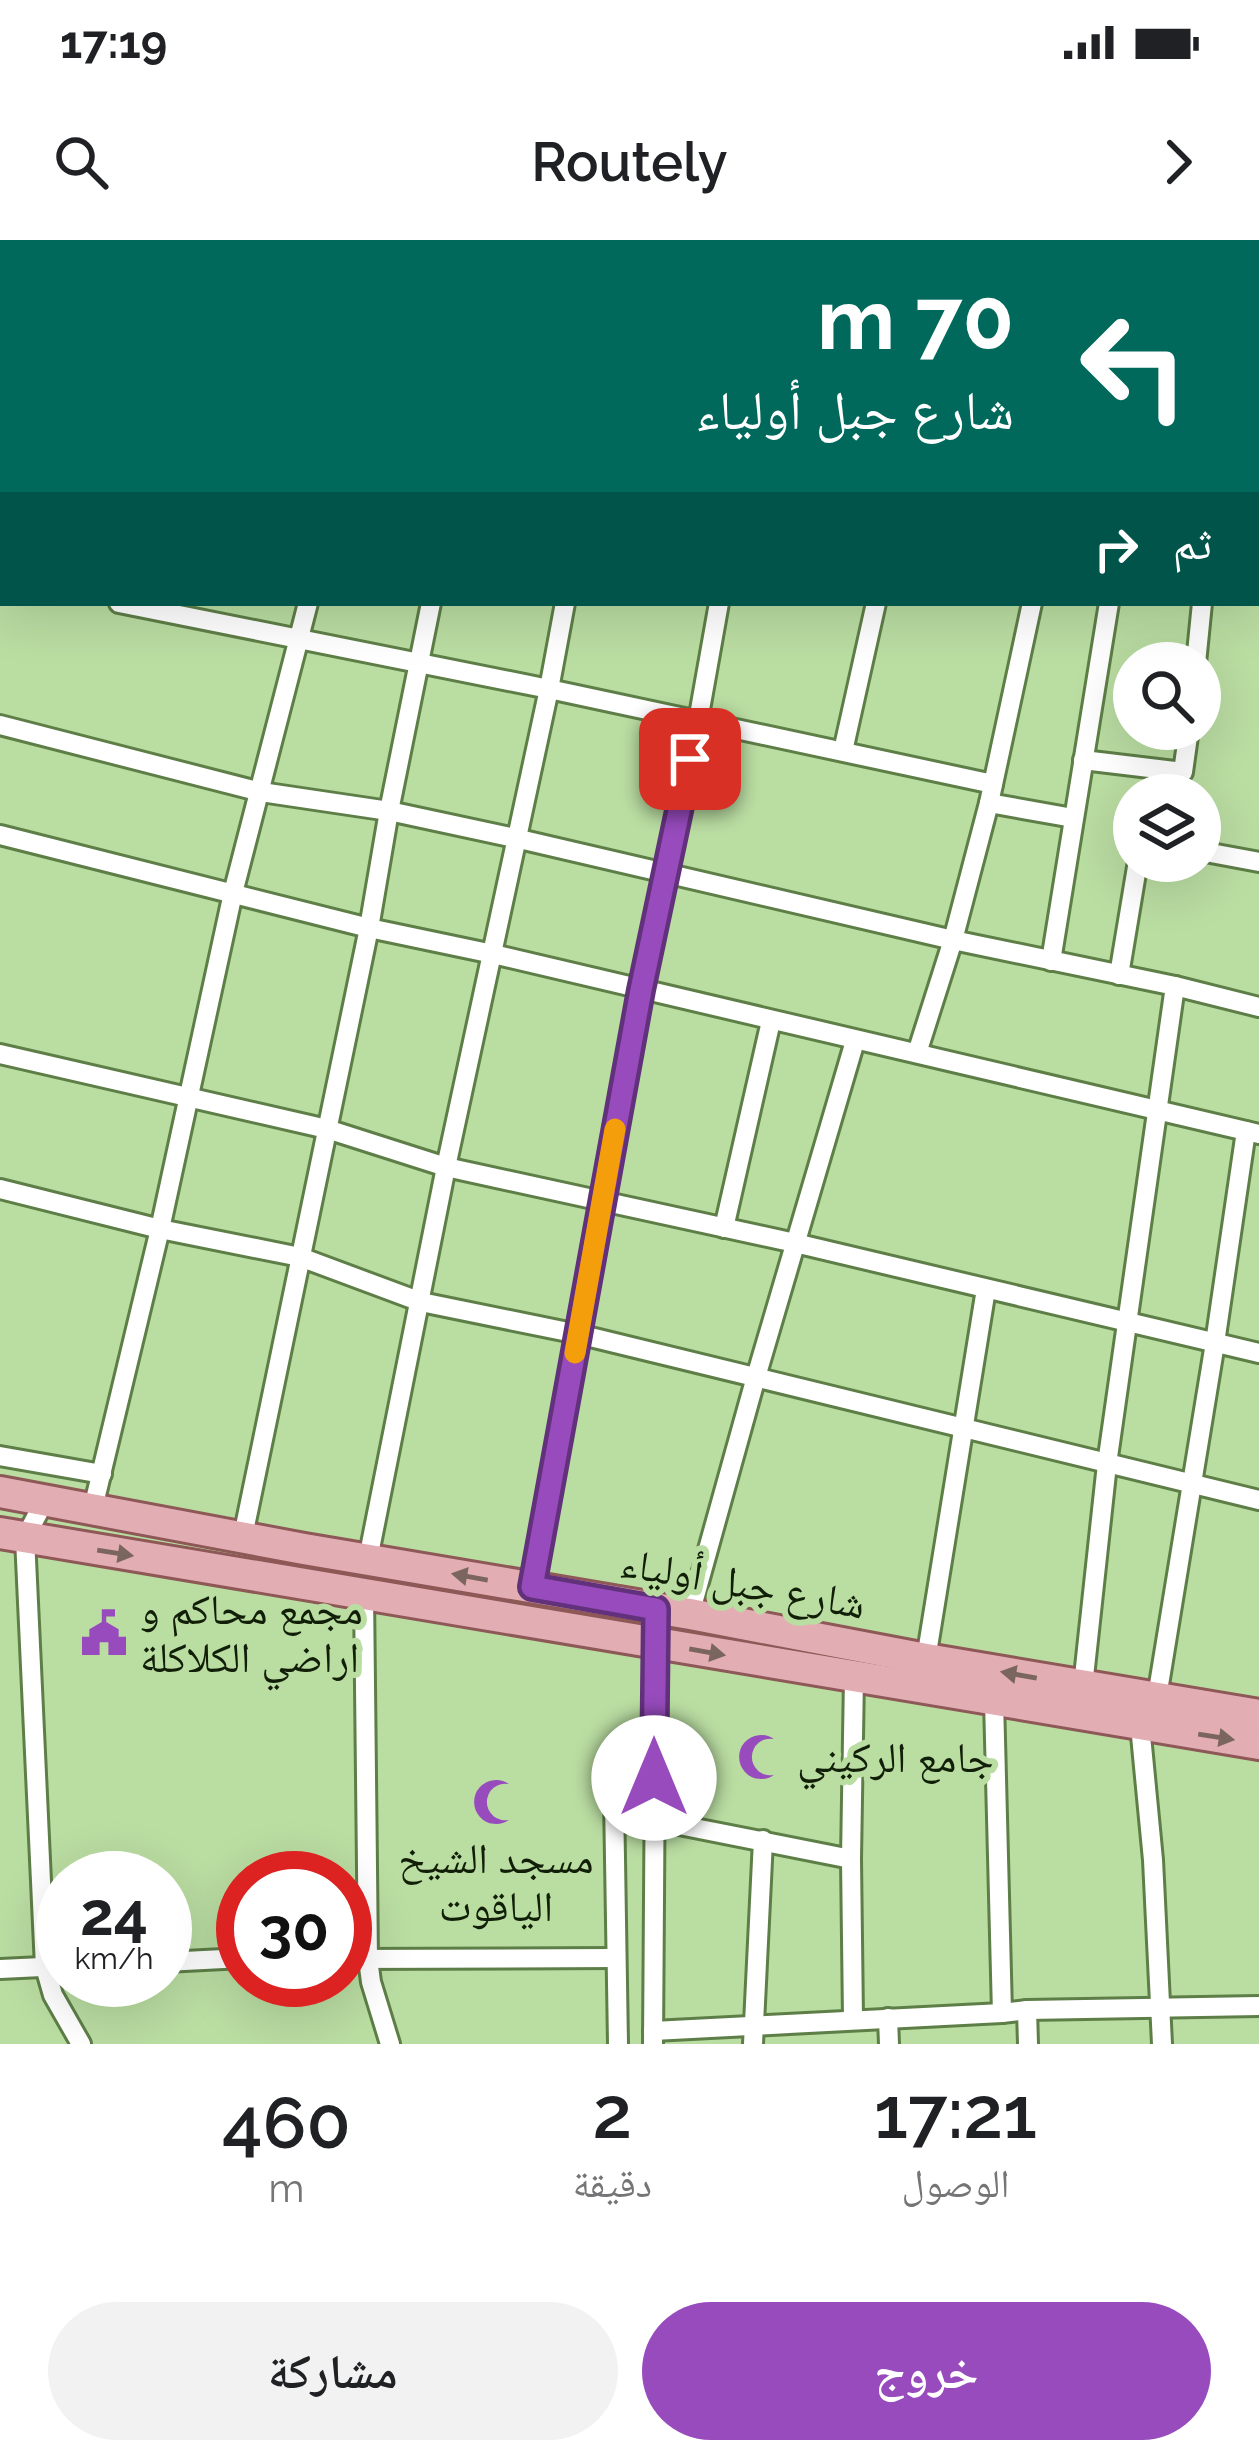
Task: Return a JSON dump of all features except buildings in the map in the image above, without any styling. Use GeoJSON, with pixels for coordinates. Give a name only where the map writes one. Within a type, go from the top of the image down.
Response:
{"type":"FeatureCollection","features":[{"type":"Feature","properties":{"kind":"main road","name":"شارع جبل أولياء"},"geometry":{"type":"LineString","coordinates":[[0,1492],[926,1659],[1259,1714]]}},
{"type":"Feature","properties":{"kind":"main road","name":"شارع جبل أولياء"},"geometry":{"type":"LineString","coordinates":[[12,1536],[1259,1744]]}},
{"type":"Feature","properties":{"kind":"street"},"geometry":{"type":"LineString","coordinates":[[134,606],[843,752],[1073,818]]}},
{"type":"Feature","properties":{"kind":"street"},"geometry":{"type":"LineString","coordinates":[[93,1508],[233,893],[307,606]]}},
{"type":"Feature","properties":{"kind":"street"},"geometry":{"type":"LineString","coordinates":[[243,1536],[430,606]]}},
{"type":"Feature","properties":{"kind":"street"},"geometry":{"type":"LineString","coordinates":[[368,1559],[564,606]]}},
{"type":"Feature","properties":{"kind":"street"},"geometry":{"type":"LineString","coordinates":[[532,1587],[641,990],[718,606]]}},
{"type":"Feature","properties":{"kind":"street"},"geometry":{"type":"LineString","coordinates":[[843,752],[875,606]]}},
{"type":"Feature","properties":{"kind":"street"},"geometry":{"type":"LineString","coordinates":[[917,1053],[991,794],[1030,606]]}},
{"type":"Feature","properties":{"kind":"street"},"geometry":{"type":"LineString","coordinates":[[1051,961],[1108,606]]}},
{"type":"Feature","properties":{"kind":"street"},"geometry":{"type":"LineString","coordinates":[[1198,642],[1202,606]]}},
{"type":"Feature","properties":{"kind":"street"},"geometry":{"type":"LineString","coordinates":[[0,725],[260,791],[389,811],[515,838],[1259,1007]]}},
{"type":"Feature","properties":{"kind":"street"},"geometry":{"type":"LineString","coordinates":[[1083,760],[1153,777],[1183,772],[1186,750]]}},
{"type":"Feature","properties":{"kind":"street"},"geometry":{"type":"LineString","coordinates":[[0,835],[369,928],[1252,1132],[1157,1697]]}},
{"type":"Feature","properties":{"kind":"street"},"geometry":{"type":"LineString","coordinates":[[1221,854],[1259,862]]}},
{"type":"Feature","properties":{"kind":"street"},"geometry":{"type":"LineString","coordinates":[[1119,975],[1134,882]]}},
{"type":"Feature","properties":{"kind":"street"},"geometry":{"type":"LineString","coordinates":[[1083,1686],[1107,1465],[1175,986]]}},
{"type":"Feature","properties":{"kind":"street"},"geometry":{"type":"LineString","coordinates":[[724,1228],[771,1021]]}},
{"type":"Feature","properties":{"kind":"street"},"geometry":{"type":"LineString","coordinates":[[690,1614],[855,1040]]}},
{"type":"Feature","properties":{"kind":"street"},"geometry":{"type":"LineString","coordinates":[[0,1054],[327,1129],[446,1166],[1259,1354]]}},
{"type":"Feature","properties":{"kind":"street"},"geometry":{"type":"LineString","coordinates":[[0,1190],[300,1257],[421,1302],[578,1334],[1259,1500]]}},
{"type":"Feature","properties":{"kind":"street"},"geometry":{"type":"LineString","coordinates":[[926,1659],[986,1289]]}},
{"type":"Feature","properties":{"kind":"street"},"geometry":{"type":"LineString","coordinates":[[0,1456],[101,1474]]}},
{"type":"Feature","properties":{"kind":"street"},"geometry":{"type":"LineString","coordinates":[[43,1851],[12,1536],[45,1500]]}},
{"type":"Feature","properties":{"kind":"street"},"geometry":{"type":"LineString","coordinates":[[364,1593],[367,1851]]}},
{"type":"Feature","properties":{"kind":"street"},"geometry":{"type":"LineString","coordinates":[[656,1609],[653,2038],[753,2034],[853,2019],[1259,2006]]}},
{"type":"Feature","properties":{"kind":"street"},"geometry":{"type":"LineString","coordinates":[[853,2019],[854,1677]]}},
{"type":"Feature","properties":{"kind":"street"},"geometry":{"type":"LineString","coordinates":[[994,1700],[1002,2013]]}},
{"type":"Feature","properties":{"kind":"street"},"geometry":{"type":"LineString","coordinates":[[1140,1725],[1153,1860],[1162,2044]]}},
{"type":"Feature","properties":{"kind":"street"},"geometry":{"type":"LineString","coordinates":[[618,2044],[614,1797],[618,1791],[654,1778]]}},
{"type":"Feature","properties":{"kind":"street"},"geometry":{"type":"LineString","coordinates":[[654,1820],[851,1858]]}},
{"type":"Feature","properties":{"kind":"street"},"geometry":{"type":"LineString","coordinates":[[753,2034],[763,1840]]}},
{"type":"Feature","properties":{"kind":"street"},"geometry":{"type":"LineString","coordinates":[[372,1959],[616,1958]]}},
{"type":"Feature","properties":{"kind":"street"},"geometry":{"type":"LineString","coordinates":[[0,1969],[36,1967]]}},
{"type":"Feature","properties":{"kind":"street"},"geometry":{"type":"LineString","coordinates":[[372,1985],[390,2044]]}},
{"type":"Feature","properties":{"kind":"street"},"geometry":{"type":"LineString","coordinates":[[59,2007],[81,2044]]}},
{"type":"Feature","properties":{"kind":"street"},"geometry":{"type":"LineString","coordinates":[[1027,2010],[1028,2044]]}},
{"type":"Feature","properties":{"kind":"street"},"geometry":{"type":"LineString","coordinates":[[888,2018],[889,2044]]}},
{"type":"Feature","properties":{"kind":"slow traffic"},"geometry":{"type":"LineString","coordinates":[[575,1353],[615,1129]]}},
{"type":"Feature","properties":{"kind":"place","name":"مجمع محاكم و اراضي الكلاكلة"},"geometry":{"type":"Point","coordinates":[104,1633]}},
{"type":"Feature","properties":{"kind":"place","name":"جامع الركيني"},"geometry":{"type":"Point","coordinates":[761,1757]}},
{"type":"Feature","properties":{"kind":"place","name":"مسجد الشيخ الياقوت"},"geometry":{"type":"Point","coordinates":[496,1802]}},
{"type":"Feature","properties":{"kind":"route"},"geometry":{"type":"LineString","coordinates":[[654,1778],[656,1609],[532,1587],[641,990],[690,759]]}}]}
